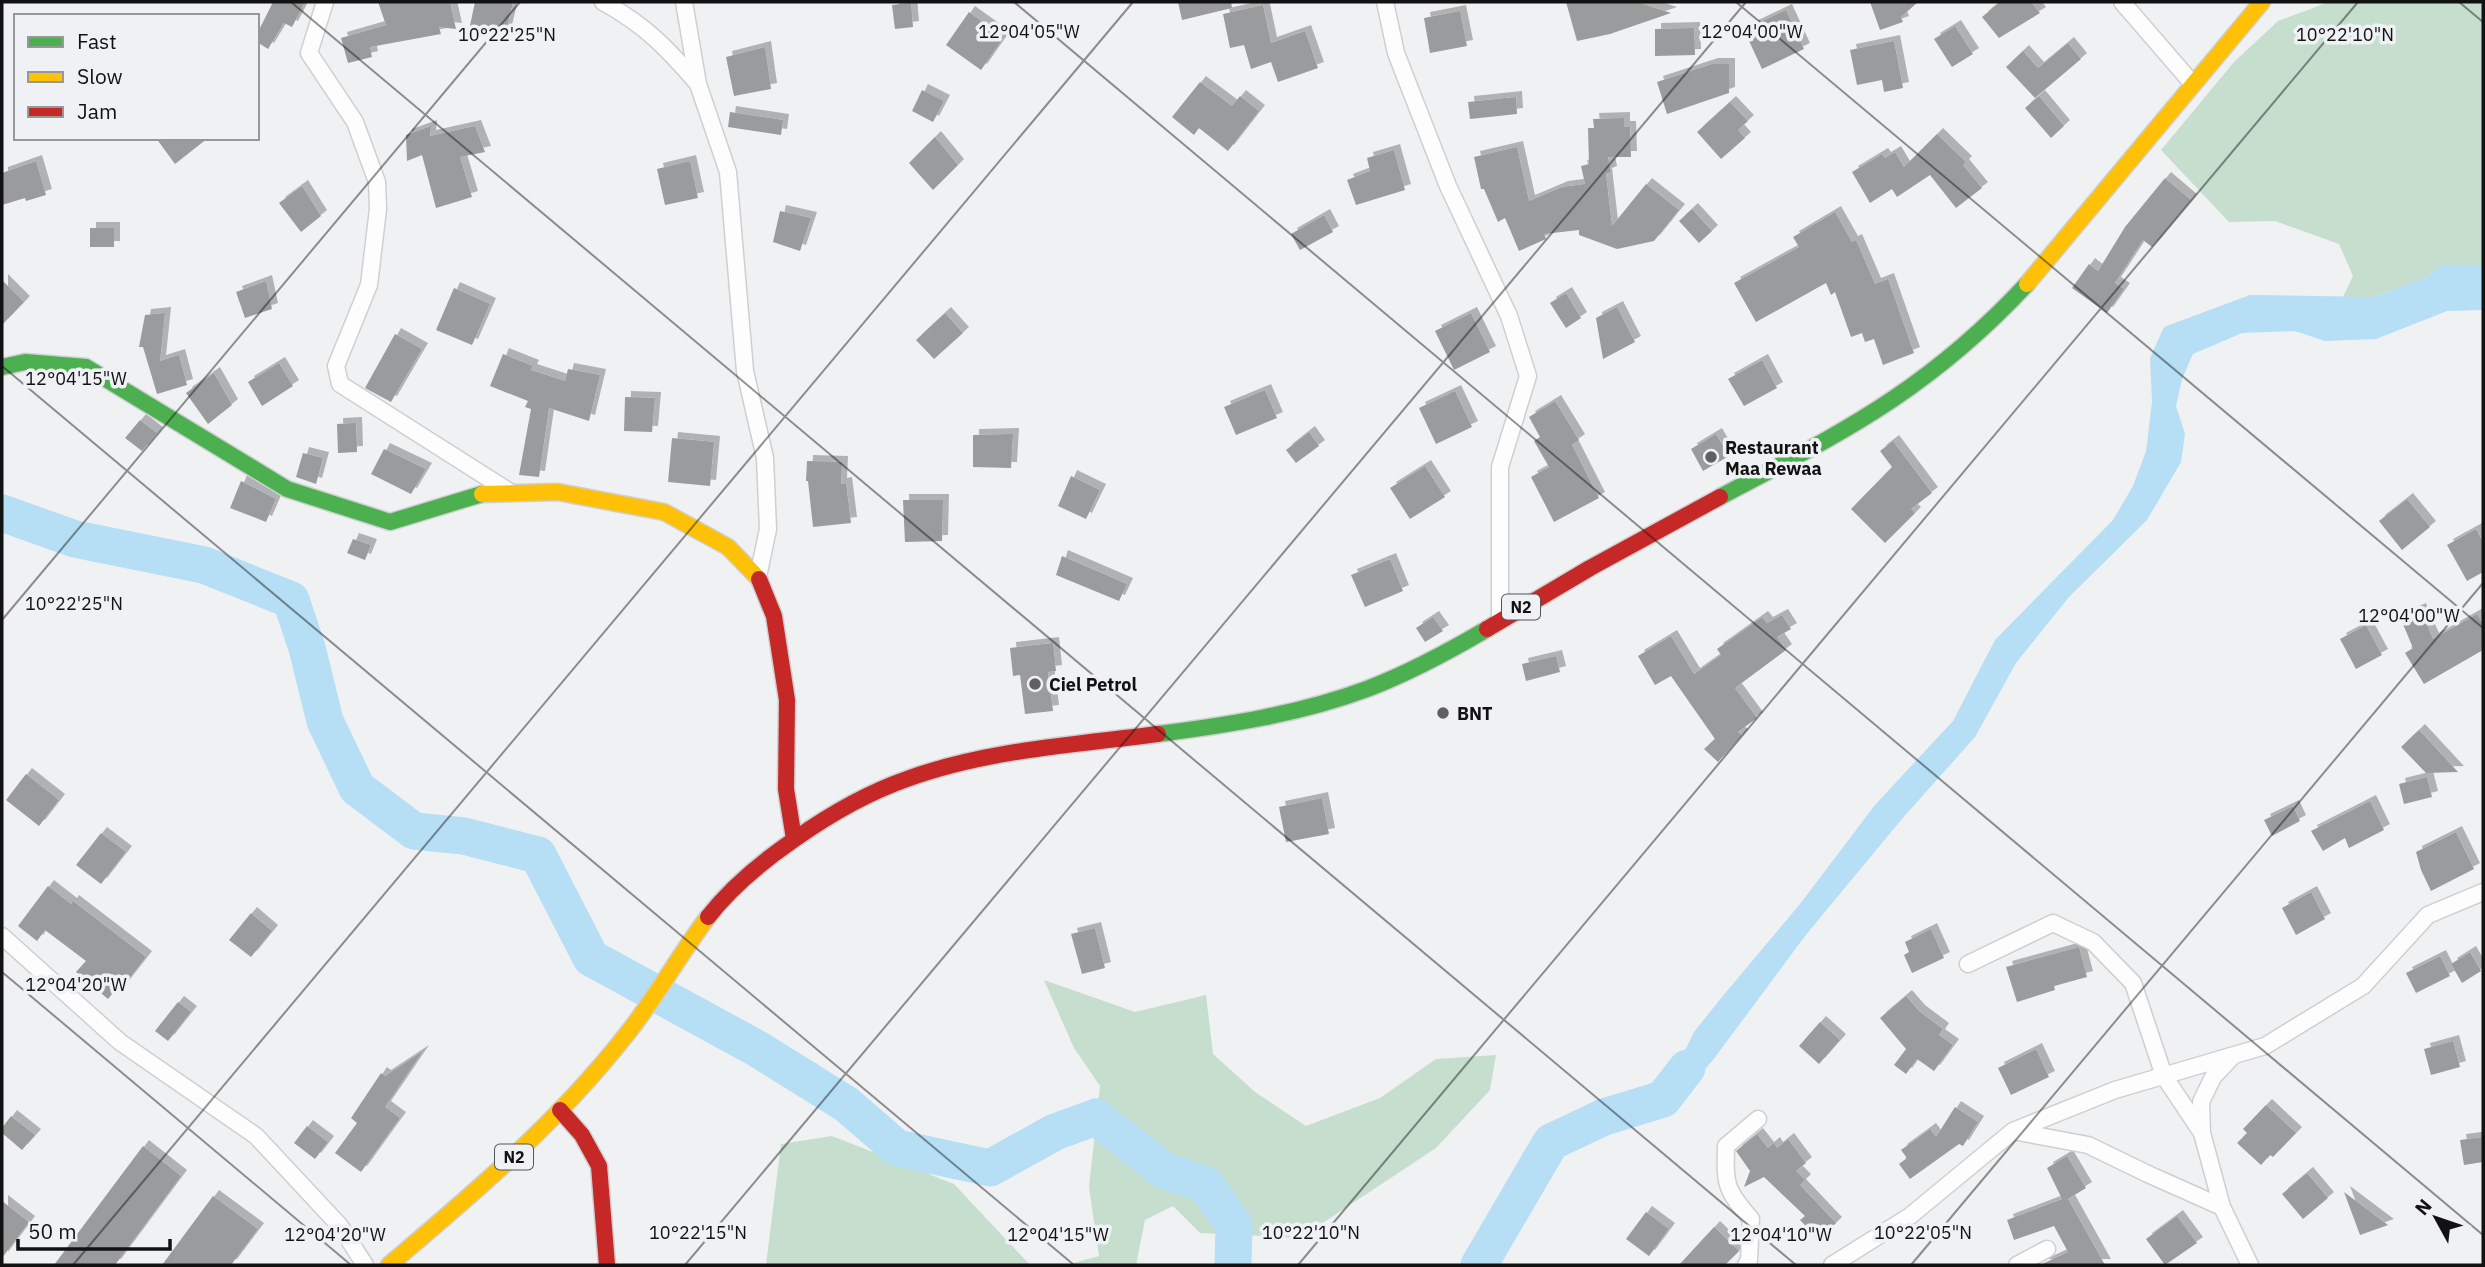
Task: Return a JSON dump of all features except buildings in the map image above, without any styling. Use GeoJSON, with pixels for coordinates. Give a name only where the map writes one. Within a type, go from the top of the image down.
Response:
{"type":"FeatureCollection","features":[{"type":"Feature","properties":{"kind":"main road","name":"N2"},"geometry":{"type":"LineString","coordinates":[[389,1265],[503,1168],[560,1110],[626,1036],[713,911],[758,866],[794,839],[867,796],[920,775],[972,759],[1194,730],[1275,716],[1335,700],[1405,674],[1454,650],[1500,619],[1829,438],[1903,392],[1983,327],[2042,270],[2192,83],[2262,2]]}},
{"type":"Feature","properties":{"kind":"main road"},"geometry":{"type":"LineString","coordinates":[[2,367],[25,362],[86,367],[287,489],[390,522],[487,493],[558,492],[664,512],[728,547],[758,577],[774,615],[787,700],[786,789],[794,839]]}},
{"type":"Feature","properties":{"kind":"main road"},"geometry":{"type":"LineString","coordinates":[[560,1110],[582,1135],[599,1166],[607,1265]]}},
{"type":"Feature","properties":{"kind":"street"},"geometry":{"type":"LineString","coordinates":[[325,2],[309,53],[355,122],[377,182],[378,209],[369,285],[336,366],[340,384],[510,492]]}},
{"type":"Feature","properties":{"kind":"street"},"geometry":{"type":"LineString","coordinates":[[603,2],[633,19],[662,43],[698,84]]}},
{"type":"Feature","properties":{"kind":"street"},"geometry":{"type":"LineString","coordinates":[[684,2],[698,84],[728,172],[746,370],[765,458],[768,529],[758,577]]}},
{"type":"Feature","properties":{"kind":"street"},"geometry":{"type":"LineString","coordinates":[[1385,2],[1396,52],[1448,186],[1509,316],[1528,376],[1500,467],[1500,619]]}},
{"type":"Feature","properties":{"kind":"street"},"geometry":{"type":"LineString","coordinates":[[2122,2],[2192,83]]}},
{"type":"Feature","properties":{"kind":"street"},"geometry":{"type":"LineString","coordinates":[[1832,1265],[1910,1216],[2013,1131],[2115,1090],[2265,1046],[2363,986],[2428,915],[2483,892]]}},
{"type":"Feature","properties":{"kind":"street"},"geometry":{"type":"LineString","coordinates":[[1968,964],[2053,923],[2093,942],[2133,983],[2164,1076],[2202,1133]]}},
{"type":"Feature","properties":{"kind":"street"},"geometry":{"type":"LineString","coordinates":[[2,936],[120,1042],[256,1136],[340,1226],[365,1265]]}},
{"type":"Feature","properties":{"kind":"street"},"geometry":{"type":"LineString","coordinates":[[2231,1058],[2213,1077],[2201,1102],[2202,1133],[2222,1206],[2250,1265]]}},
{"type":"Feature","properties":{"kind":"street"},"geometry":{"type":"LineString","coordinates":[[1746,1265],[1749,1260],[1751,1219],[1730,1195],[1725,1177],[1726,1146],[1759,1119]]}},
{"type":"Feature","properties":{"kind":"street"},"geometry":{"type":"LineString","coordinates":[[2013,1131],[2088,1145],[2222,1206]]}},
{"type":"Feature","properties":{"kind":"street"},"geometry":{"type":"LineString","coordinates":[[2017,1265],[2046,1249]]}},
{"type":"Feature","properties":{"kind":"green space"},"geometry":{"type":"Polygon","coordinates":[[[2329,2],[2483,2],[2483,265],[2441,265],[2425,278],[2373,297],[2343,297],[2353,276],[2339,244],[2275,221],[2229,222],[2161,150],[2234,62],[2278,21],[2329,2]]]}},
{"type":"Feature","properties":{"kind":"green space"},"geometry":{"type":"Polygon","coordinates":[[[1044,980],[1135,1012],[1206,995],[1213,1054],[1255,1092],[1306,1126],[1380,1098],[1436,1059],[1496,1055],[1490,1090],[1436,1148],[1300,1238],[1200,1233],[1173,1206],[1145,1220],[1136,1265],[1066,1265],[1099,1256],[1089,1187],[1100,1086],[1074,1048],[1044,980]]]}},
{"type":"Feature","properties":{"kind":"green space"},"geometry":{"type":"Polygon","coordinates":[[[832,1136],[954,1184],[1030,1265],[766,1265],[781,1144],[832,1136]]]}},
{"type":"Feature","properties":{"kind":"water"},"geometry":{"type":"Polygon","coordinates":[[[2441,265],[2483,265],[2483,310],[2447,311],[2376,339],[2325,341],[2295,331],[2242,333],[2193,354],[2182,379],[2176,406],[2185,434],[2181,462],[2147,520],[2069,597],[2016,663],[1975,737],[1901,820],[1805,936],[1713,1060],[1688,1089],[1659,1114],[1644,1086],[1673,1075],[1694,1032],[1800,904],[1875,805],[1953,721],[1995,640],[2113,520],[2133,486],[2146,451],[2152,402],[2150,358],[2164,327],[2250,295],[2373,297],[2425,278],[2441,265]]]}},
{"type":"Feature","properties":{"kind":"waterway"},"geometry":{"type":"LineString","coordinates":[[2,513],[75,539],[204,565],[291,600],[307,648],[325,721],[357,788],[414,831],[464,836],[538,855],[591,958],[756,1048],[846,1104],[897,1148],[990,1168],[1055,1132],[1096,1117],[1163,1170],[1206,1185],[1234,1225],[1233,1265]]}},
{"type":"Feature","properties":{"kind":"waterway"},"geometry":{"type":"LineString","coordinates":[[1479,1265],[1551,1142],[1604,1117],[1663,1099],[1687,1068]]}},
{"type":"Feature","properties":{"kind":"traffic: fast"},"geometry":{"type":"LineString","coordinates":[[1720,497],[1829,438],[1893,399],[1963,345],[2027,284]]}},
{"type":"Feature","properties":{"kind":"traffic: fast"},"geometry":{"type":"LineString","coordinates":[[2,367],[25,362],[86,367],[287,489],[390,522],[482,494]]}},
{"type":"Feature","properties":{"kind":"traffic: fast"},"geometry":{"type":"LineString","coordinates":[[1158,734],[1264,718],[1342,698],[1413,669],[1487,629]]}},
{"type":"Feature","properties":{"kind":"traffic: slow"},"geometry":{"type":"LineString","coordinates":[[2027,284],[2262,2]]}},
{"type":"Feature","properties":{"kind":"traffic: slow"},"geometry":{"type":"LineString","coordinates":[[482,494],[558,492],[664,512],[728,547],[759,579]]}},
{"type":"Feature","properties":{"kind":"traffic: slow"},"geometry":{"type":"LineString","coordinates":[[389,1265],[483,1184],[572,1098],[637,1021],[708,917]]}},
{"type":"Feature","properties":{"kind":"traffic: jam"},"geometry":{"type":"LineString","coordinates":[[1487,629],[1590,568],[1720,497]]}},
{"type":"Feature","properties":{"kind":"traffic: jam"},"geometry":{"type":"LineString","coordinates":[[759,579],[774,616],[787,700],[786,789],[794,839]]}},
{"type":"Feature","properties":{"kind":"traffic: jam"},"geometry":{"type":"LineString","coordinates":[[708,917],[738,884],[783,847],[835,813],[892,785],[937,769],[999,755],[1158,734]]}},
{"type":"Feature","properties":{"kind":"traffic: jam"},"geometry":{"type":"LineString","coordinates":[[560,1110],[582,1135],[599,1166],[607,1265]]}},
{"type":"Feature","properties":{"kind":"place","name":"Restaurant Maa Rewaa"},"geometry":{"type":"Point","coordinates":[1711,457]}},
{"type":"Feature","properties":{"kind":"place","name":"Ciel Petrol"},"geometry":{"type":"Point","coordinates":[1035,684]}},
{"type":"Feature","properties":{"kind":"place","name":"BNT"},"geometry":{"type":"Point","coordinates":[1443,713]}}]}
